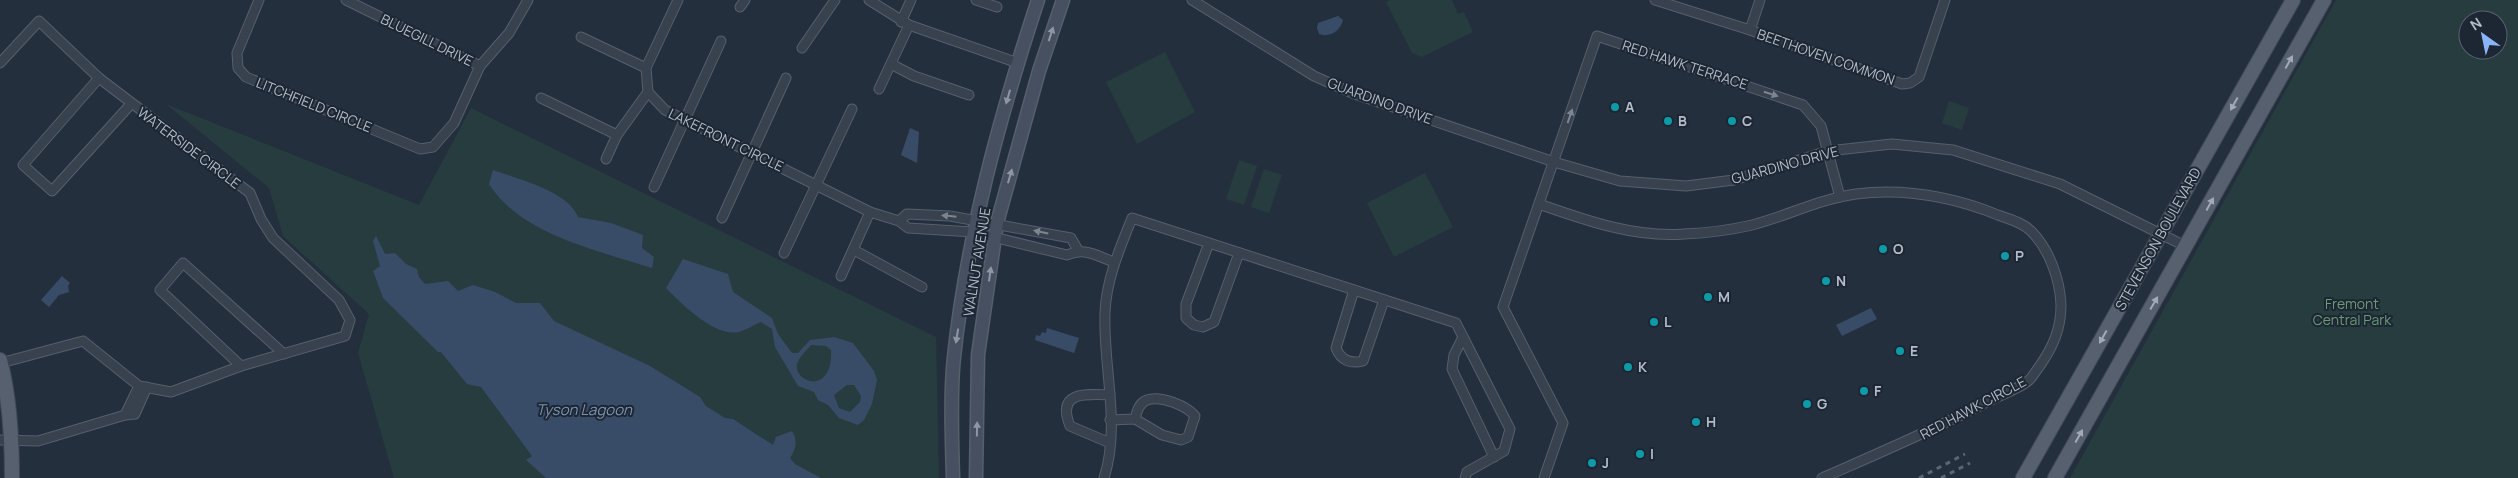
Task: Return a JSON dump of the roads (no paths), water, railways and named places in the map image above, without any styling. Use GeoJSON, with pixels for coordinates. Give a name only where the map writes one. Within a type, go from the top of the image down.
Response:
{"type":"FeatureCollection","features":[{"type":"Feature","properties":{"kind":"main road","name":"WALNUT AVENUE"},"geometry":{"type":"LineString","coordinates":[[954,478],[954,359],[975,219],[1018,63],[1038,0]]}},
{"type":"Feature","properties":{"kind":"main road","name":"WALNUT AVENUE"},"geometry":{"type":"LineString","coordinates":[[976,478],[978,355],[997,223],[1039,71],[1063,0]]}},
{"type":"Feature","properties":{"kind":"main road","name":"STEVENSON BOULEVARD"},"geometry":{"type":"LineString","coordinates":[[2023,478],[2293,0]]}},
{"type":"Feature","properties":{"kind":"main road","name":"STEVENSON BOULEVARD"},"geometry":{"type":"LineString","coordinates":[[2055,478],[2187,247],[2324,0]]}},
{"type":"Feature","properties":{"kind":"main road"},"geometry":{"type":"LineString","coordinates":[[0,362],[8,398],[6,440],[12,478]]}},
{"type":"Feature","properties":{"kind":"street","name":"LITCHFIELD CIRCLE"},"geometry":{"type":"LineString","coordinates":[[259,0],[237,53],[238,68],[246,77],[420,149],[433,147],[454,123],[480,66]]}},
{"type":"Feature","properties":{"kind":"street","name":"BLUEGILL DRIVE"},"geometry":{"type":"LineString","coordinates":[[346,0],[480,66]]}},
{"type":"Feature","properties":{"kind":"street"},"geometry":{"type":"LineString","coordinates":[[480,66],[509,33],[528,0]]}},
{"type":"Feature","properties":{"kind":"street"},"geometry":{"type":"LineString","coordinates":[[606,159],[617,135],[648,92],[646,68],[677,0]]}},
{"type":"Feature","properties":{"kind":"street"},"geometry":{"type":"LineString","coordinates":[[802,48],[835,0]]}},
{"type":"Feature","properties":{"kind":"street"},"geometry":{"type":"LineString","coordinates":[[869,0],[905,24],[1018,63]]}},
{"type":"Feature","properties":{"kind":"street"},"geometry":{"type":"LineString","coordinates":[[879,89],[891,64],[912,0]]}},
{"type":"Feature","properties":{"kind":"street"},"geometry":{"type":"LineString","coordinates":[[976,0],[997,7]]}},
{"type":"Feature","properties":{"kind":"street","name":"GUARDINO DRIVE"},"geometry":{"type":"LineString","coordinates":[[1192,0],[1314,76],[1352,93],[1554,162],[1620,181],[1686,186],[1734,180],[1828,151],[1892,144],[1953,150],[2060,184],[2187,247]]}},
{"type":"Feature","properties":{"kind":"street","name":"BEETHOVEN COMMON"},"geometry":{"type":"LineString","coordinates":[[1654,0],[1750,30],[1902,84],[1910,83],[1919,76],[1945,0]]}},
{"type":"Feature","properties":{"kind":"street"},"geometry":{"type":"LineString","coordinates":[[1750,30],[1760,0]]}},
{"type":"Feature","properties":{"kind":"street","name":"WATERSIDE CIRCLE"},"geometry":{"type":"LineString","coordinates":[[0,63],[39,21],[98,78],[250,194],[260,220],[272,238],[339,300],[350,320],[345,336],[241,366],[171,392],[143,386],[83,341],[0,362]]}},
{"type":"Feature","properties":{"kind":"street","name":"RED HAWK TERRACE"},"geometry":{"type":"LineString","coordinates":[[1554,162],[1597,36],[1803,105],[1821,126],[1840,197]]}},
{"type":"Feature","properties":{"kind":"street"},"geometry":{"type":"LineString","coordinates":[[581,37],[646,68]]}},
{"type":"Feature","properties":{"kind":"street"},"geometry":{"type":"LineString","coordinates":[[654,188],[720,41]]}},
{"type":"Feature","properties":{"kind":"street"},"geometry":{"type":"LineString","coordinates":[[891,64],[914,76],[969,95]]}},
{"type":"Feature","properties":{"kind":"street"},"geometry":{"type":"LineString","coordinates":[[98,78],[23,165],[52,191],[131,104]]}},
{"type":"Feature","properties":{"kind":"street"},"geometry":{"type":"LineString","coordinates":[[722,218],[786,78]]}},
{"type":"Feature","properties":{"kind":"street","name":"LAKEFRONT CIRCLE"},"geometry":{"type":"LineString","coordinates":[[648,92],[665,110],[870,212],[899,221],[908,228],[973,232],[1067,255],[1078,250]]}},
{"type":"Feature","properties":{"kind":"street"},"geometry":{"type":"LineString","coordinates":[[541,98],[617,135]]}},
{"type":"Feature","properties":{"kind":"street"},"geometry":{"type":"LineString","coordinates":[[784,253],[852,109]]}},
{"type":"Feature","properties":{"kind":"street"},"geometry":{"type":"LineString","coordinates":[[1544,478],[1562,423],[1503,307],[1554,162]]}},
{"type":"Feature","properties":{"kind":"street","name":"RED HAWK CIRCLE"},"geometry":{"type":"LineString","coordinates":[[1539,204],[1571,217],[1640,232],[1683,234],[1751,225],[1805,206],[1840,197],[1868,193],[1902,192],[1937,197],[1977,206],[2029,229],[2038,240],[2056,273],[2061,306],[2060,323],[2054,347],[2029,380],[1928,432],[1822,478]]}},
{"type":"Feature","properties":{"kind":"street"},"geometry":{"type":"LineString","coordinates":[[841,276],[870,212]]}},
{"type":"Feature","properties":{"kind":"street"},"geometry":{"type":"LineString","coordinates":[[899,221],[907,214],[915,213],[997,223],[1072,238],[1078,250],[1114,262]]}},
{"type":"Feature","properties":{"kind":"street"},"geometry":{"type":"LineString","coordinates":[[1104,478],[1110,443],[1110,395],[1105,313],[1114,262],[1132,218],[1456,324],[1510,429],[1504,451],[1467,472],[1465,478]]}},
{"type":"Feature","properties":{"kind":"street"},"geometry":{"type":"LineString","coordinates":[[1209,243],[1186,304],[1186,318],[1194,325],[1203,328],[1214,322],[1240,253]]}},
{"type":"Feature","properties":{"kind":"street"},"geometry":{"type":"LineString","coordinates":[[854,250],[922,287]]}},
{"type":"Feature","properties":{"kind":"street"},"geometry":{"type":"LineString","coordinates":[[241,366],[160,290],[183,263],[284,354]]}},
{"type":"Feature","properties":{"kind":"street"},"geometry":{"type":"LineString","coordinates":[[1354,290],[1336,348],[1345,361],[1354,363],[1363,361],[1384,300]]}},
{"type":"Feature","properties":{"kind":"street"},"geometry":{"type":"LineString","coordinates":[[1463,338],[1454,355],[1452,369],[1494,457]]}},
{"type":"Feature","properties":{"kind":"street"},"geometry":{"type":"LineString","coordinates":[[6,440],[38,441],[125,415],[135,414],[143,386]]}},
{"type":"Feature","properties":{"kind":"street"},"geometry":{"type":"LineString","coordinates":[[125,415],[143,386]]}},
{"type":"Feature","properties":{"kind":"street"},"geometry":{"type":"LineString","coordinates":[[1110,395],[1082,394],[1069,400],[1066,406],[1066,416],[1070,426],[1110,443]]}},
{"type":"Feature","properties":{"kind":"street"},"geometry":{"type":"LineString","coordinates":[[1110,420],[1135,419],[1162,435],[1181,440],[1188,436],[1195,416],[1189,410],[1156,399],[1148,400],[1139,406],[1135,419]]}},
{"type":"Feature","properties":{"kind":"water"},"geometry":{"type":"Polygon","coordinates":[[[1338,16],[1343,20],[1334,33],[1327,35],[1319,34],[1318,23],[1338,16]]]}},
{"type":"Feature","properties":{"kind":"water"},"geometry":{"type":"Polygon","coordinates":[[[910,128],[919,132],[917,163],[901,155],[910,128]]]}},
{"type":"Feature","properties":{"kind":"water"},"geometry":{"type":"Polygon","coordinates":[[[493,170],[553,193],[573,208],[578,217],[611,223],[643,235],[642,248],[654,257],[652,268],[562,238],[520,216],[503,201],[489,184],[493,170]]]}},
{"type":"Feature","properties":{"kind":"water","name":"Tyson Lagoon"},"geometry":{"type":"Polygon","coordinates":[[[376,236],[385,254],[395,253],[406,264],[417,269],[419,277],[425,284],[448,281],[458,291],[473,285],[495,292],[516,303],[540,303],[554,321],[650,366],[700,397],[706,406],[725,418],[733,419],[773,445],[776,437],[792,431],[796,445],[790,458],[795,464],[821,478],[546,478],[526,460],[532,456],[481,387],[467,384],[441,352],[438,352],[383,298],[373,271],[380,266],[373,241],[376,236]]]}},
{"type":"Feature","properties":{"kind":"water"},"geometry":{"type":"Polygon","coordinates":[[[683,259],[728,274],[733,292],[772,318],[778,334],[792,353],[798,353],[810,340],[834,337],[853,343],[874,371],[877,380],[872,404],[864,420],[858,425],[839,418],[828,405],[818,400],[814,392],[798,386],[775,347],[772,329],[761,322],[739,332],[719,329],[699,318],[666,288],[683,259]],[[811,345],[798,361],[797,370],[807,380],[820,380],[826,375],[830,365],[831,350],[826,346],[811,345]],[[847,385],[834,395],[839,408],[850,412],[860,402],[861,396],[854,385],[847,385]]]}},
{"type":"Feature","properties":{"kind":"water"},"geometry":{"type":"Polygon","coordinates":[[[62,276],[70,283],[68,286],[69,292],[59,295],[49,307],[41,300],[62,276]]]}},
{"type":"Feature","properties":{"kind":"water"},"geometry":{"type":"Polygon","coordinates":[[[1871,308],[1877,319],[1842,336],[1836,325],[1871,308]]]}},
{"type":"Feature","properties":{"kind":"water"},"geometry":{"type":"Polygon","coordinates":[[[1047,328],[1079,338],[1074,353],[1035,340],[1036,335],[1040,336],[1042,332],[1046,333],[1047,328]]]}},
{"type":"Feature","properties":{"kind":"railway"},"geometry":{"type":"LineString","coordinates":[[1919,478],[1965,454]]}},
{"type":"Feature","properties":{"kind":"railway"},"geometry":{"type":"LineString","coordinates":[[1941,478],[1970,463]]}},
{"type":"Feature","properties":{"kind":"place","name":"A"},"geometry":{"type":"Point","coordinates":[1615,107]}},
{"type":"Feature","properties":{"kind":"place","name":"B"},"geometry":{"type":"Point","coordinates":[1668,121]}},
{"type":"Feature","properties":{"kind":"place","name":"C"},"geometry":{"type":"Point","coordinates":[1732,121]}},
{"type":"Feature","properties":{"kind":"place","name":"O"},"geometry":{"type":"Point","coordinates":[1883,249]}},
{"type":"Feature","properties":{"kind":"place","name":"P"},"geometry":{"type":"Point","coordinates":[2005,256]}},
{"type":"Feature","properties":{"kind":"place","name":"N"},"geometry":{"type":"Point","coordinates":[1826,281]}},
{"type":"Feature","properties":{"kind":"place","name":"M"},"geometry":{"type":"Point","coordinates":[1708,297]}},
{"type":"Feature","properties":{"kind":"place","name":"L"},"geometry":{"type":"Point","coordinates":[1654,322]}},
{"type":"Feature","properties":{"kind":"place","name":"E"},"geometry":{"type":"Point","coordinates":[1900,351]}},
{"type":"Feature","properties":{"kind":"place","name":"K"},"geometry":{"type":"Point","coordinates":[1628,367]}},
{"type":"Feature","properties":{"kind":"place","name":"F"},"geometry":{"type":"Point","coordinates":[1864,391]}},
{"type":"Feature","properties":{"kind":"place","name":"G"},"geometry":{"type":"Point","coordinates":[1807,404]}},
{"type":"Feature","properties":{"kind":"place","name":"H"},"geometry":{"type":"Point","coordinates":[1696,422]}},
{"type":"Feature","properties":{"kind":"place","name":"I"},"geometry":{"type":"Point","coordinates":[1640,454]}},
{"type":"Feature","properties":{"kind":"place","name":"J"},"geometry":{"type":"Point","coordinates":[1592,463]}},
{"type":"Feature","properties":{"kind":"park label","name":"Fremont Central Park"},"geometry":{"type":"Point","coordinates":[2352,312]}}]}
